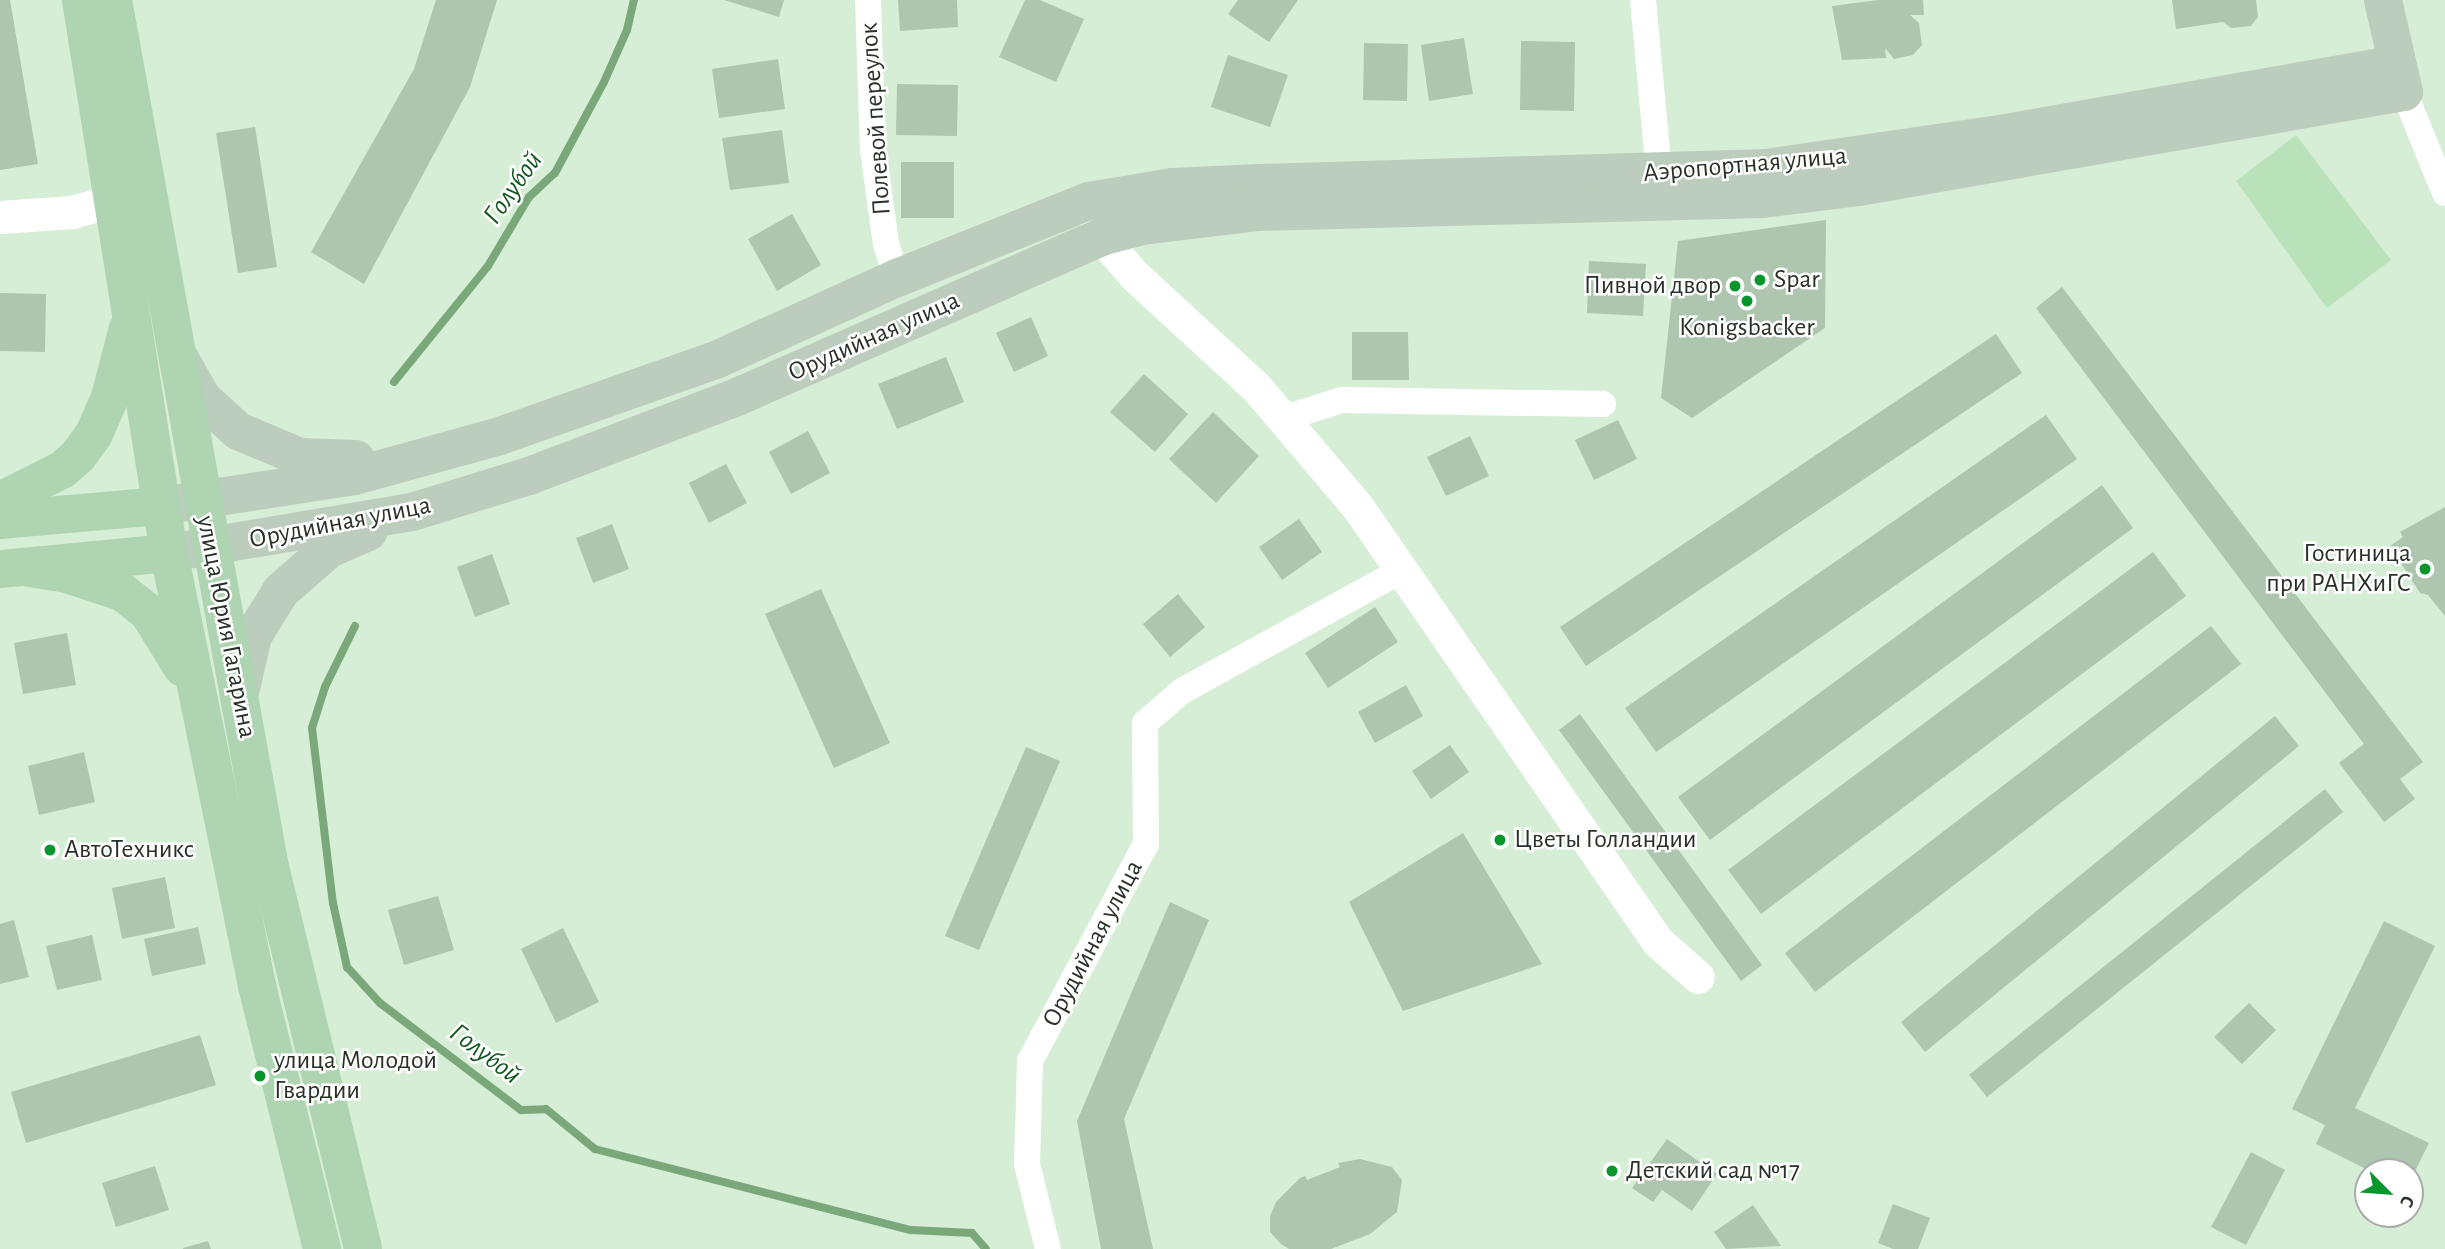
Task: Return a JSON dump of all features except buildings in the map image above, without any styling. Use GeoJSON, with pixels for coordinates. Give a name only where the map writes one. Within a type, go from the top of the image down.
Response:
{"type":"FeatureCollection","features":[{"type":"Feature","properties":{"kind":"main road","name":"улица Юрия Гагарина"},"geometry":{"type":"LineString","coordinates":[[81,0],[115,200],[169,553],[257,986],[321,1249]]}},
{"type":"Feature","properties":{"kind":"main road","name":"улица Юрия Гагарина"},"geometry":{"type":"LineString","coordinates":[[113,0],[173,347],[291,962],[363,1249]]}},
{"type":"Feature","properties":{"kind":"main road"},"geometry":{"type":"LineString","coordinates":[[2383,0],[2399,78]]}},
{"type":"Feature","properties":{"kind":"main road","name":"Аэропортная улица"},"geometry":{"type":"LineString","coordinates":[[1089,201],[1174,187],[1659,173],[1832,160],[2399,78]]}},
{"type":"Feature","properties":{"kind":"main road","name":"Аэропортная улица"},"geometry":{"type":"LineString","coordinates":[[1101,237],[1185,219],[1257,212],[1762,199],[1858,187],[2399,78]]}},
{"type":"Feature","properties":{"kind":"main road","name":"Орудийная улица"},"geometry":{"type":"LineString","coordinates":[[161,506],[411,464],[716,360],[897,278],[1089,201]]}},
{"type":"Feature","properties":{"kind":"main road","name":"Орудийная улица"},"geometry":{"type":"LineString","coordinates":[[169,553],[412,512],[529,476],[737,397],[1101,237]]}},
{"type":"Feature","properties":{"kind":"main road"},"geometry":{"type":"LineString","coordinates":[[0,501],[62,470],[94,434],[110,397],[132,313]]}},
{"type":"Feature","properties":{"kind":"main road"},"geometry":{"type":"LineString","coordinates":[[173,347],[211,408],[238,431],[269,447],[300,457],[411,464]]}},
{"type":"Feature","properties":{"kind":"main road"},"geometry":{"type":"LineString","coordinates":[[0,520],[161,506]]}},
{"type":"Feature","properties":{"kind":"main road"},"geometry":{"type":"LineString","coordinates":[[239,697],[253,636],[281,591],[329,549],[412,512]]}},
{"type":"Feature","properties":{"kind":"main road"},"geometry":{"type":"LineString","coordinates":[[15,568],[169,553]]}},
{"type":"Feature","properties":{"kind":"main road"},"geometry":{"type":"LineString","coordinates":[[15,568],[93,581],[122,592],[148,612],[169,640],[200,708]]}},
{"type":"Feature","properties":{"kind":"street","name":"Полевой переулок"},"geometry":{"type":"LineString","coordinates":[[868,0],[873,150],[886,244],[897,278]]}},
{"type":"Feature","properties":{"kind":"street"},"geometry":{"type":"LineString","coordinates":[[1643,0],[1659,173]]}},
{"type":"Feature","properties":{"kind":"street"},"geometry":{"type":"LineString","coordinates":[[2399,78],[2445,193]]}},
{"type":"Feature","properties":{"kind":"street"},"geometry":{"type":"LineString","coordinates":[[0,217],[72,212],[115,200]]}},
{"type":"Feature","properties":{"kind":"street"},"geometry":{"type":"LineString","coordinates":[[1089,201],[1101,237],[1134,275],[1285,418],[1402,570],[1658,942],[1698,977]]}},
{"type":"Feature","properties":{"kind":"street"},"geometry":{"type":"LineString","coordinates":[[1285,418],[1342,400],[1603,404]]}},
{"type":"Feature","properties":{"kind":"street","name":"Орудийная улица"},"geometry":{"type":"LineString","coordinates":[[1048,1249],[1027,1164],[1030,1061],[1146,844],[1145,723],[1182,691],[1402,570]]}},
{"type":"Feature","properties":{"kind":"green space"},"geometry":{"type":"Polygon","coordinates":[[[2296,135],[2391,260],[2327,308],[2236,181],[2296,135]]]}},
{"type":"Feature","properties":{"kind":"waterway","name":"Голубой"},"geometry":{"type":"LineString","coordinates":[[394,382],[488,266],[529,197],[555,173],[604,82],[627,30],[634,0]]}},
{"type":"Feature","properties":{"kind":"waterway","name":"Голубой"},"geometry":{"type":"LineString","coordinates":[[355,626],[325,687],[312,728],[333,903],[347,967],[380,1003],[521,1110],[546,1109],[595,1149],[911,1230],[972,1233],[986,1249]]}},
{"type":"Feature","properties":{"kind":"place","name":"Spar"},"geometry":{"type":"Point","coordinates":[1760,280]}},
{"type":"Feature","properties":{"kind":"place","name":"Пивной двор"},"geometry":{"type":"Point","coordinates":[1735,286]}},
{"type":"Feature","properties":{"kind":"place","name":"Konigsbacker"},"geometry":{"type":"Point","coordinates":[1747,301]}},
{"type":"Feature","properties":{"kind":"place","name":"Гостиница при РАНХиГС"},"geometry":{"type":"Point","coordinates":[2425,569]}},
{"type":"Feature","properties":{"kind":"place","name":"Цветы Голландии"},"geometry":{"type":"Point","coordinates":[1500,840]}},
{"type":"Feature","properties":{"kind":"place","name":"АвтоТехникс"},"geometry":{"type":"Point","coordinates":[50,850]}},
{"type":"Feature","properties":{"kind":"place","name":"улица Молодой Гвардии"},"geometry":{"type":"Point","coordinates":[260,1076]}},
{"type":"Feature","properties":{"kind":"place","name":"Детский сад №17"},"geometry":{"type":"Point","coordinates":[1612,1171]}}]}
